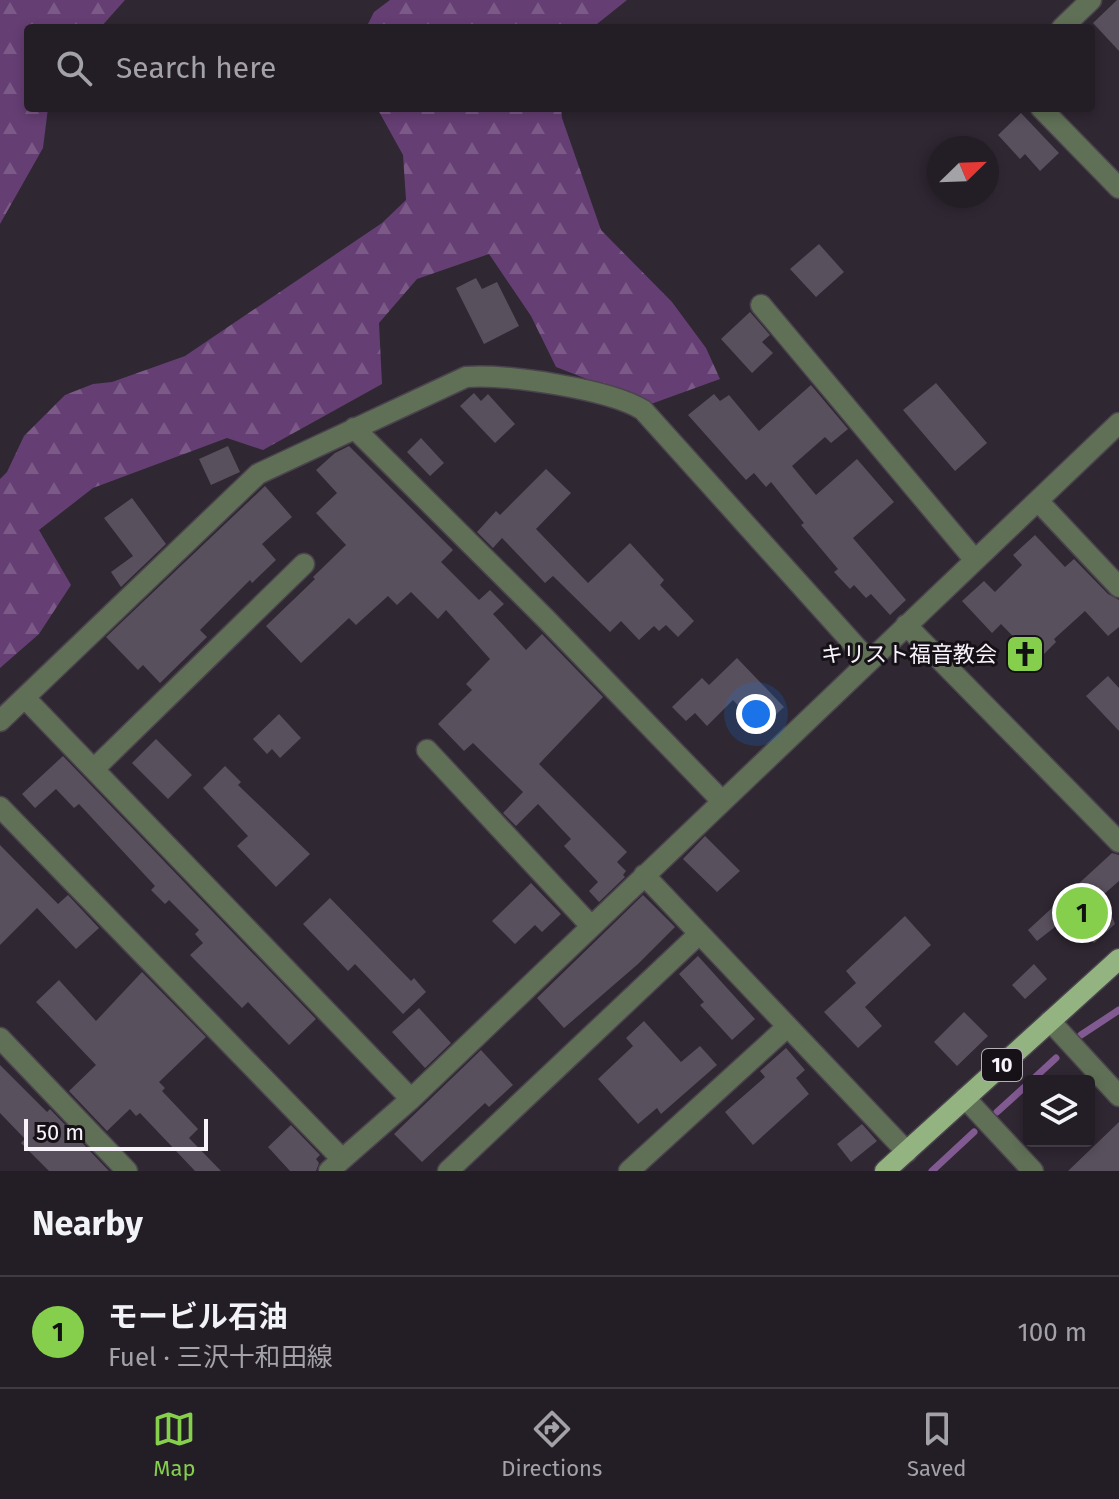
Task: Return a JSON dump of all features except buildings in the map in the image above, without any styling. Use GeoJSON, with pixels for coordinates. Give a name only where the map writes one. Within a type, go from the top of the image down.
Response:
{"type":"FeatureCollection","features":[{"type":"Feature","properties":{"kind":"main road","name":"10"},"geometry":{"type":"LineString","coordinates":[[895,1165],[1119,959]]}},
{"type":"Feature","properties":{"kind":"street"},"geometry":{"type":"LineString","coordinates":[[1066,24],[1091,0]]}},
{"type":"Feature","properties":{"kind":"street"},"geometry":{"type":"LineString","coordinates":[[1045,112],[1119,188]]}},
{"type":"Feature","properties":{"kind":"street"},"geometry":{"type":"LineString","coordinates":[[761,305],[974,559]]}},
{"type":"Feature","properties":{"kind":"street"},"geometry":{"type":"LineString","coordinates":[[0,721],[258,474],[466,377],[492,375],[628,401],[643,410],[868,660]]}},
{"type":"Feature","properties":{"kind":"street"},"geometry":{"type":"LineString","coordinates":[[0,807],[336,1165],[411,1099],[1119,423]]}},
{"type":"Feature","properties":{"kind":"street"},"geometry":{"type":"LineString","coordinates":[[354,428],[546,619],[721,800]]}},
{"type":"Feature","properties":{"kind":"street"},"geometry":{"type":"LineString","coordinates":[[1039,502],[1119,587]]}},
{"type":"Feature","properties":{"kind":"street"},"geometry":{"type":"LineString","coordinates":[[95,768],[304,564]]}},
{"type":"Feature","properties":{"kind":"street"},"geometry":{"type":"LineString","coordinates":[[906,625],[1115,828]]}},
{"type":"Feature","properties":{"kind":"street"},"geometry":{"type":"LineString","coordinates":[[25,698],[411,1099]]}},
{"type":"Feature","properties":{"kind":"street"},"geometry":{"type":"LineString","coordinates":[[427,750],[591,926]]}},
{"type":"Feature","properties":{"kind":"street"},"geometry":{"type":"LineString","coordinates":[[644,875],[787,1027],[895,1165]]}},
{"type":"Feature","properties":{"kind":"street"},"geometry":{"type":"LineString","coordinates":[[448,1171],[699,934]]}},
{"type":"Feature","properties":{"kind":"street"},"geometry":{"type":"LineString","coordinates":[[1050,1021],[1119,1096]]}},
{"type":"Feature","properties":{"kind":"street"},"geometry":{"type":"LineString","coordinates":[[629,1171],[787,1027]]}},
{"type":"Feature","properties":{"kind":"street"},"geometry":{"type":"LineString","coordinates":[[0,1038],[127,1171]]}},
{"type":"Feature","properties":{"kind":"street"},"geometry":{"type":"LineString","coordinates":[[965,1098],[1033,1171]]}},
{"type":"Feature","properties":{"kind":"green space"},"geometry":{"type":"Polygon","coordinates":[[[0,0],[125,0],[104,24],[24,24],[24,112],[48,112],[43,148],[0,224],[0,0]]]}},
{"type":"Feature","properties":{"kind":"green space"},"geometry":{"type":"Polygon","coordinates":[[[390,0],[627,0],[597,24],[368,24],[374,12],[390,0]]]}},
{"type":"Feature","properties":{"kind":"green space"},"geometry":{"type":"Polygon","coordinates":[[[379,112],[561,112],[601,230],[672,302],[706,348],[720,379],[651,404],[556,367],[531,316],[489,254],[417,279],[379,323],[382,384],[263,450],[227,438],[93,488],[39,530],[71,585],[39,634],[0,668],[0,479],[7,472],[24,436],[65,395],[185,356],[382,223],[406,200],[403,155],[379,112]]]}},
{"type":"Feature","properties":{"kind":"waterway"},"geometry":{"type":"LineString","coordinates":[[1081,1035],[1119,1010]]}},
{"type":"Feature","properties":{"kind":"waterway"},"geometry":{"type":"LineString","coordinates":[[1038,1075],[1056,1058]]}},
{"type":"Feature","properties":{"kind":"waterway"},"geometry":{"type":"LineString","coordinates":[[997,1112],[1023,1088]]}},
{"type":"Feature","properties":{"kind":"waterway"},"geometry":{"type":"LineString","coordinates":[[932,1171],[974,1132]]}},
{"type":"Feature","properties":{"kind":"place","name":"キリスト福音教会"},"geometry":{"type":"Point","coordinates":[1025,654]}},
{"type":"Feature","properties":{"kind":"place","name":"モービル石油"},"geometry":{"type":"Point","coordinates":[1082,913]}}]}
